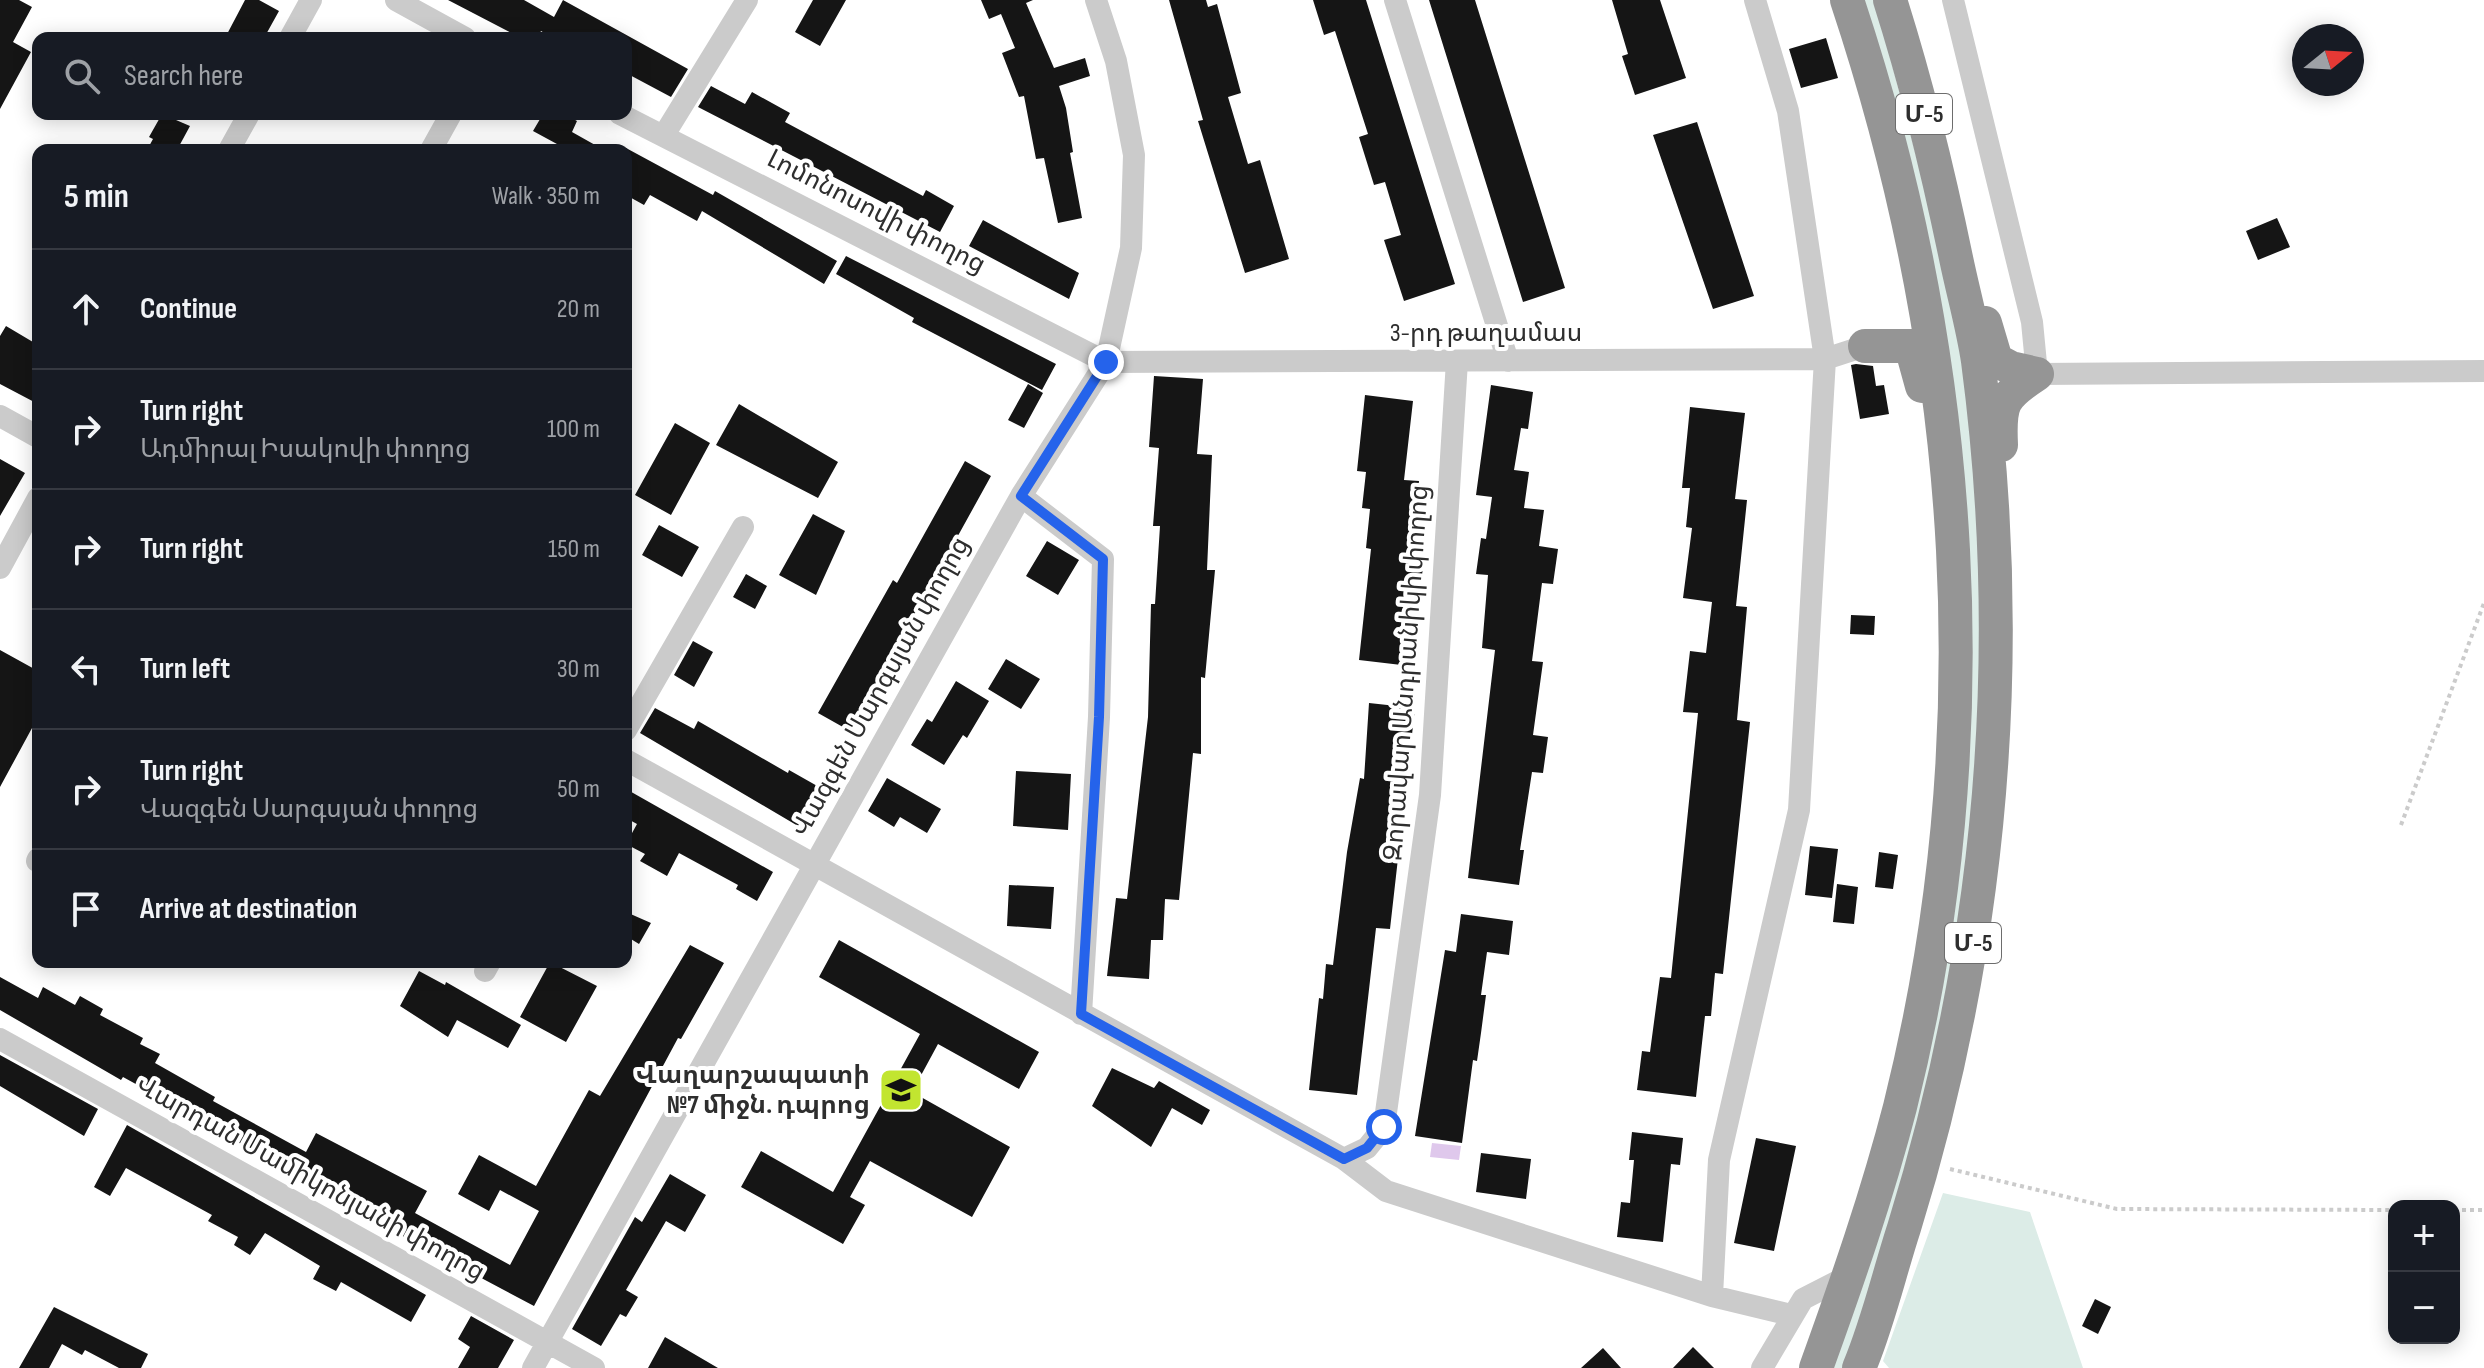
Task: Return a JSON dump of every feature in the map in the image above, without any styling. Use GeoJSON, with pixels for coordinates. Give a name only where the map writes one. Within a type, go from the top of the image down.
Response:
{"type":"FeatureCollection","features":[{"type":"Feature","properties":{"kind":"highway","name":"Մ-5"},"geometry":{"type":"LineString","coordinates":[[1816,1368],[1850,1275],[1900,1106],[1939,900],[1956,714],[1955,552],[1940,387],[1922,285],[1898,184],[1847,0]]}},
{"type":"Feature","properties":{"kind":"highway","name":"Մ-5"},"geometry":{"type":"LineString","coordinates":[[1859,1368],[1925,1160],[1971,959],[1984,858],[1996,685],[1991,504],[1977,358],[1918,91],[1890,0]]}},
{"type":"Feature","properties":{"kind":"highway"},"geometry":{"type":"LineString","coordinates":[[1865,346],[1905,320],[1909,312],[1899,249],[1898,184]]}},
{"type":"Feature","properties":{"kind":"highway"},"geometry":{"type":"LineString","coordinates":[[1950,229],[1979,302],[1996,360],[2011,368],[2037,374]]}},
{"type":"Feature","properties":{"kind":"highway"},"geometry":{"type":"LineString","coordinates":[[1865,346],[1904,344],[1915,352],[1955,552]]}},
{"type":"Feature","properties":{"kind":"highway"},"geometry":{"type":"LineString","coordinates":[[1991,504],[2001,445],[1999,409],[2012,390],[2037,374]]}},
{"type":"Feature","properties":{"kind":"street"},"geometry":{"type":"LineString","coordinates":[[293,32],[311,0]]}},
{"type":"Feature","properties":{"kind":"street"},"geometry":{"type":"LineString","coordinates":[[396,0],[454,32]]}},
{"type":"Feature","properties":{"kind":"street"},"geometry":{"type":"LineString","coordinates":[[664,135],[747,0]]}},
{"type":"Feature","properties":{"kind":"street","name":"Վազգեն Սարգսյան փողոց"},"geometry":{"type":"LineString","coordinates":[[533,1368],[1021,496],[1106,362],[1131,248],[1134,155],[1116,61],[1096,0]]}},
{"type":"Feature","properties":{"kind":"street"},"geometry":{"type":"LineString","coordinates":[[1395,0],[1508,361]]}},
{"type":"Feature","properties":{"kind":"street"},"geometry":{"type":"LineString","coordinates":[[1712,1296],[1719,1160],[1799,810],[1825,359],[1788,111],[1755,0]]}},
{"type":"Feature","properties":{"kind":"street"},"geometry":{"type":"LineString","coordinates":[[1953,0],[2032,322],[2037,374],[2484,371]]}},
{"type":"Feature","properties":{"kind":"street"},"geometry":{"type":"LineString","coordinates":[[232,144],[246,120]]}},
{"type":"Feature","properties":{"kind":"street"},"geometry":{"type":"LineString","coordinates":[[434,144],[448,120]]}},
{"type":"Feature","properties":{"kind":"street","name":"Լոմոնոսովի փողոց"},"geometry":{"type":"LineString","coordinates":[[632,120],[1106,362]]}},
{"type":"Feature","properties":{"kind":"street","name":"3-րդ թաղամաս"},"geometry":{"type":"LineString","coordinates":[[1106,362],[1825,359],[1865,346]]}},
{"type":"Feature","properties":{"kind":"street","name":"Զորավար Անդրանիկի փողոց"},"geometry":{"type":"LineString","coordinates":[[1344,1159],[1367,1148],[1384,1127],[1430,795],[1457,361]]}},
{"type":"Feature","properties":{"kind":"street"},"geometry":{"type":"LineString","coordinates":[[0,416],[32,434]]}},
{"type":"Feature","properties":{"kind":"street"},"geometry":{"type":"LineString","coordinates":[[1021,496],[1103,559],[1099,717],[1081,1014]]}},
{"type":"Feature","properties":{"kind":"street"},"geometry":{"type":"LineString","coordinates":[[0,568],[32,509]]}},
{"type":"Feature","properties":{"kind":"street"},"geometry":{"type":"LineString","coordinates":[[632,720],[743,527]]}},
{"type":"Feature","properties":{"kind":"street"},"geometry":{"type":"LineString","coordinates":[[632,763],[1344,1159],[1386,1191],[1712,1296],[1791,1315]]}},
{"type":"Feature","properties":{"kind":"street","name":"Վարդան Մամիկոնյանի փողոց"},"geometry":{"type":"LineString","coordinates":[[0,1039],[594,1368]]}},
{"type":"Feature","properties":{"kind":"street"},"geometry":{"type":"LineString","coordinates":[[1762,1368],[1803,1299],[1850,1275]]}},
{"type":"Feature","properties":{"kind":"path"},"geometry":{"type":"LineString","coordinates":[[2401,825],[2484,603]]}},
{"type":"Feature","properties":{"kind":"path"},"geometry":{"type":"LineString","coordinates":[[1925,1160],[1969,1176],[2117,1209],[2388,1210]]}},
{"type":"Feature","properties":{"kind":"path"},"geometry":{"type":"LineString","coordinates":[[2460,1210],[2484,1210]]}},
{"type":"Feature","properties":{"kind":"shaded area"},"geometry":{"type":"Polygon","coordinates":[[[1860,0],[1875,0],[1939,243],[1966,383],[1980,506],[1982,763],[1946,1023],[1847,1368],[1830,1368],[1858,1292],[1970,671],[1860,0]]]}},
{"type":"Feature","properties":{"kind":"shaded area"},"geometry":{"type":"Polygon","coordinates":[[[1432,1143],[1461,1146],[1459,1160],[1430,1157],[1432,1143]]]}},
{"type":"Feature","properties":{"kind":"shaded area"},"geometry":{"type":"Polygon","coordinates":[[[1943,1193],[2030,1212],[2083,1368],[1889,1368],[1883,1361],[1943,1193]]]}},
{"type":"Feature","properties":{"kind":"building"},"geometry":{"type":"Polygon","coordinates":[[[0,0],[19,0],[32,7],[13,42],[31,52],[0,109],[0,0]]]}},
{"type":"Feature","properties":{"kind":"building"},"geometry":{"type":"Polygon","coordinates":[[[245,0],[259,0],[279,11],[267,32],[228,32],[245,0]]]}},
{"type":"Feature","properties":{"kind":"building"},"geometry":{"type":"Polygon","coordinates":[[[448,0],[524,0],[554,17],[563,0],[621,32],[541,31],[509,32],[448,0]]]}},
{"type":"Feature","properties":{"kind":"building"},"geometry":{"type":"Polygon","coordinates":[[[813,0],[846,0],[820,46],[795,32],[813,0]]]}},
{"type":"Feature","properties":{"kind":"building"},"geometry":{"type":"Polygon","coordinates":[[[981,0],[1033,0],[1026,3],[1054,68],[1085,58],[1090,76],[1059,86],[1066,108],[1073,152],[1070,153],[1082,218],[1058,223],[1044,158],[1036,159],[1024,96],[1019,97],[1002,53],[1015,48],[1001,14],[989,19],[981,0]]]}},
{"type":"Feature","properties":{"kind":"building"},"geometry":{"type":"Polygon","coordinates":[[[1169,0],[1206,0],[1208,7],[1217,4],[1241,93],[1228,97],[1248,164],[1260,160],[1289,259],[1245,273],[1198,121],[1203,120],[1169,0]]]}},
{"type":"Feature","properties":{"kind":"building"},"geometry":{"type":"Polygon","coordinates":[[[1313,0],[1366,0],[1455,284],[1404,301],[1384,240],[1401,235],[1385,182],[1374,185],[1359,137],[1368,134],[1335,31],[1324,35],[1313,0]]]}},
{"type":"Feature","properties":{"kind":"building"},"geometry":{"type":"Polygon","coordinates":[[[1429,0],[1475,0],[1565,288],[1523,302],[1429,0]]]}},
{"type":"Feature","properties":{"kind":"building"},"geometry":{"type":"Polygon","coordinates":[[[1612,0],[1660,0],[1686,78],[1635,95],[1622,56],[1628,54],[1612,0]]]}},
{"type":"Feature","properties":{"kind":"building"},"geometry":{"type":"Polygon","coordinates":[[[632,38],[688,69],[671,97],[632,76],[632,38]]]}},
{"type":"Feature","properties":{"kind":"building"},"geometry":{"type":"Polygon","coordinates":[[[1826,38],[1838,78],[1801,88],[1789,49],[1826,38]]]}},
{"type":"Feature","properties":{"kind":"building"},"geometry":{"type":"Polygon","coordinates":[[[711,86],[745,104],[752,92],[790,113],[785,122],[923,196],[926,190],[954,206],[940,232],[698,107],[711,86]]]}},
{"type":"Feature","properties":{"kind":"building"},"geometry":{"type":"Polygon","coordinates":[[[159,120],[176,120],[190,126],[180,144],[150,144],[153,139],[149,137],[159,120]]]}},
{"type":"Feature","properties":{"kind":"building"},"geometry":{"type":"Polygon","coordinates":[[[539,120],[575,120],[572,132],[593,144],[557,144],[533,131],[539,120]]]}},
{"type":"Feature","properties":{"kind":"building"},"geometry":{"type":"Polygon","coordinates":[[[1697,122],[1754,296],[1713,309],[1653,135],[1697,122]]]}},
{"type":"Feature","properties":{"kind":"building"},"geometry":{"type":"Polygon","coordinates":[[[632,151],[713,195],[715,191],[837,261],[824,284],[702,211],[697,221],[650,195],[644,205],[632,198],[632,151]]]}},
{"type":"Feature","properties":{"kind":"building"},"geometry":{"type":"Polygon","coordinates":[[[2277,218],[2290,247],[2258,260],[2246,231],[2277,218]]]}},
{"type":"Feature","properties":{"kind":"building"},"geometry":{"type":"Polygon","coordinates":[[[983,220],[1079,273],[1069,299],[969,246],[983,220]]]}},
{"type":"Feature","properties":{"kind":"building"},"geometry":{"type":"Polygon","coordinates":[[[846,256],[1056,364],[1042,390],[912,322],[914,318],[836,274],[846,256]]]}},
{"type":"Feature","properties":{"kind":"building"},"geometry":{"type":"Polygon","coordinates":[[[6,326],[32,341],[32,401],[0,384],[0,336],[6,326]]]}},
{"type":"Feature","properties":{"kind":"building"},"geometry":{"type":"Polygon","coordinates":[[[1851,365],[1873,366],[1876,386],[1884,385],[1889,414],[1860,419],[1851,365]]]}},
{"type":"Feature","properties":{"kind":"building"},"geometry":{"type":"Polygon","coordinates":[[[1154,376],[1203,379],[1197,454],[1212,455],[1207,570],[1215,570],[1205,678],[1201,677],[1201,754],[1193,753],[1179,900],[1165,899],[1163,940],[1151,940],[1149,979],[1107,976],[1116,898],[1127,899],[1148,717],[1151,604],[1155,604],[1160,526],[1153,526],[1159,448],[1149,447],[1154,376]]]}},
{"type":"Feature","properties":{"kind":"building"},"geometry":{"type":"Polygon","coordinates":[[[1028,384],[1043,393],[1024,428],[1008,420],[1028,384]]]}},
{"type":"Feature","properties":{"kind":"building"},"geometry":{"type":"Polygon","coordinates":[[[1491,385],[1533,392],[1528,429],[1521,428],[1514,470],[1529,472],[1524,508],[1544,510],[1539,546],[1558,549],[1553,584],[1542,583],[1532,661],[1543,662],[1533,735],[1548,737],[1543,773],[1532,772],[1520,850],[1524,850],[1519,885],[1468,878],[1495,650],[1482,648],[1488,575],[1476,574],[1481,538],[1486,539],[1492,497],[1476,495],[1491,385]]]}},
{"type":"Feature","properties":{"kind":"building"},"geometry":{"type":"Polygon","coordinates":[[[1365,395],[1413,401],[1404,480],[1419,481],[1410,558],[1424,560],[1410,666],[1359,660],[1371,549],[1366,548],[1370,509],[1362,508],[1366,472],[1357,471],[1365,395]]]}},
{"type":"Feature","properties":{"kind":"building"},"geometry":{"type":"Polygon","coordinates":[[[739,404],[838,462],[818,498],[716,445],[739,404]]]}},
{"type":"Feature","properties":{"kind":"building"},"geometry":{"type":"Polygon","coordinates":[[[1690,407],[1745,413],[1735,499],[1747,500],[1736,606],[1747,607],[1737,720],[1750,722],[1723,974],[1715,973],[1711,1016],[1705,1016],[1696,1097],[1637,1090],[1642,1051],[1650,1052],[1660,977],[1671,978],[1698,713],[1683,712],[1690,651],[1706,653],[1712,602],[1683,598],[1692,528],[1686,527],[1690,488],[1682,488],[1690,407]]]}},
{"type":"Feature","properties":{"kind":"building"},"geometry":{"type":"Polygon","coordinates":[[[675,423],[710,443],[671,515],[635,495],[675,423]]]}},
{"type":"Feature","properties":{"kind":"building"},"geometry":{"type":"Polygon","coordinates":[[[0,459],[25,473],[0,516],[0,459]]]}},
{"type":"Feature","properties":{"kind":"building"},"geometry":{"type":"Polygon","coordinates":[[[965,461],[991,476],[850,731],[818,713],[893,580],[897,583],[965,461]]]}},
{"type":"Feature","properties":{"kind":"building"},"geometry":{"type":"Polygon","coordinates":[[[813,514],[845,531],[816,595],[779,575],[813,514]]]}},
{"type":"Feature","properties":{"kind":"building"},"geometry":{"type":"Polygon","coordinates":[[[659,525],[699,547],[682,577],[642,555],[659,525]]]}},
{"type":"Feature","properties":{"kind":"building"},"geometry":{"type":"Polygon","coordinates":[[[1047,541],[1079,560],[1058,595],[1026,576],[1047,541]]]}},
{"type":"Feature","properties":{"kind":"building"},"geometry":{"type":"Polygon","coordinates":[[[746,574],[767,586],[755,609],[733,597],[746,574]]]}},
{"type":"Feature","properties":{"kind":"building"},"geometry":{"type":"Polygon","coordinates":[[[1851,615],[1875,616],[1874,635],[1850,634],[1851,615]]]}},
{"type":"Feature","properties":{"kind":"building"},"geometry":{"type":"Polygon","coordinates":[[[693,641],[713,652],[694,687],[674,675],[693,641]]]}},
{"type":"Feature","properties":{"kind":"building"},"geometry":{"type":"Polygon","coordinates":[[[0,650],[32,668],[32,728],[0,787],[0,650]]]}},
{"type":"Feature","properties":{"kind":"building"},"geometry":{"type":"Polygon","coordinates":[[[1006,659],[1040,679],[1021,709],[988,689],[1006,659]]]}},
{"type":"Feature","properties":{"kind":"building"},"geometry":{"type":"Polygon","coordinates":[[[956,681],[989,701],[967,738],[963,735],[944,765],[911,745],[927,719],[932,722],[956,681]]]}},
{"type":"Feature","properties":{"kind":"building"},"geometry":{"type":"Polygon","coordinates":[[[1369,703],[1415,708],[1390,929],[1376,928],[1357,1095],[1309,1090],[1319,998],[1323,999],[1326,964],[1333,965],[1347,852],[1360,778],[1364,779],[1369,703]]]}},
{"type":"Feature","properties":{"kind":"building"},"geometry":{"type":"Polygon","coordinates":[[[655,708],[694,729],[698,721],[788,773],[789,770],[819,787],[798,826],[640,733],[655,708]]]}},
{"type":"Feature","properties":{"kind":"building"},"geometry":{"type":"Polygon","coordinates":[[[1016,771],[1071,774],[1068,830],[1013,826],[1016,771]]]}},
{"type":"Feature","properties":{"kind":"building"},"geometry":{"type":"Polygon","coordinates":[[[887,778],[941,809],[927,833],[900,817],[894,827],[868,811],[887,778]]]}},
{"type":"Feature","properties":{"kind":"building"},"geometry":{"type":"Polygon","coordinates":[[[632,792],[773,872],[757,901],[736,889],[738,885],[679,853],[667,876],[640,861],[645,854],[632,847],[632,833],[637,824],[632,821],[632,792]]]}},
{"type":"Feature","properties":{"kind":"building"},"geometry":{"type":"Polygon","coordinates":[[[1810,846],[1838,849],[1832,898],[1805,895],[1810,846]]]}},
{"type":"Feature","properties":{"kind":"building"},"geometry":{"type":"Polygon","coordinates":[[[1879,852],[1898,855],[1893,889],[1875,887],[1879,852]]]}},
{"type":"Feature","properties":{"kind":"building"},"geometry":{"type":"Polygon","coordinates":[[[1837,884],[1858,887],[1854,924],[1833,922],[1837,884]]]}},
{"type":"Feature","properties":{"kind":"building"},"geometry":{"type":"Polygon","coordinates":[[[1009,885],[1054,887],[1051,929],[1007,926],[1009,885]]]}},
{"type":"Feature","properties":{"kind":"building"},"geometry":{"type":"Polygon","coordinates":[[[1461,914],[1513,921],[1509,955],[1487,952],[1481,995],[1486,995],[1477,1061],[1473,1060],[1462,1143],[1415,1136],[1445,950],[1456,952],[1461,914]]]}},
{"type":"Feature","properties":{"kind":"building"},"geometry":{"type":"Polygon","coordinates":[[[632,915],[651,923],[639,944],[632,940],[632,915]]]}},
{"type":"Feature","properties":{"kind":"building","name":"Վաղարշապատի №7 միջն. դպրոց"},"geometry":{"type":"Polygon","coordinates":[[[839,940],[1039,1052],[1019,1089],[938,1044],[912,1092],[1010,1147],[972,1217],[870,1161],[850,1197],[865,1205],[843,1244],[741,1187],[761,1151],[833,1192],[920,1034],[819,977],[839,940]]]}},
{"type":"Feature","properties":{"kind":"building"},"geometry":{"type":"Polygon","coordinates":[[[690,945],[724,963],[681,1039],[678,1038],[534,1306],[406,1238],[236,1141],[234,1144],[152,1099],[154,1094],[123,1077],[121,1080],[0,1010],[0,977],[38,998],[43,987],[75,1005],[80,996],[103,1009],[100,1015],[143,1038],[140,1044],[160,1054],[155,1063],[215,1097],[213,1101],[306,1152],[316,1133],[427,1191],[415,1213],[510,1265],[539,1211],[500,1190],[489,1211],[458,1194],[479,1155],[536,1186],[589,1090],[600,1096],[690,945]]]}},
{"type":"Feature","properties":{"kind":"building"},"geometry":{"type":"Polygon","coordinates":[[[547,968],[562,968],[597,986],[566,1042],[520,1017],[547,968]]]}},
{"type":"Feature","properties":{"kind":"building"},"geometry":{"type":"Polygon","coordinates":[[[419,971],[445,985],[446,982],[521,1025],[508,1048],[457,1020],[448,1037],[400,1006],[419,971]]]}},
{"type":"Feature","properties":{"kind":"building"},"geometry":{"type":"Polygon","coordinates":[[[0,1055],[98,1109],[84,1136],[0,1086],[0,1055]]]}},
{"type":"Feature","properties":{"kind":"building"},"geometry":{"type":"Polygon","coordinates":[[[1112,1068],[1154,1088],[1159,1081],[1210,1110],[1202,1125],[1172,1108],[1151,1147],[1092,1106],[1112,1068]]]}},
{"type":"Feature","properties":{"kind":"building"},"geometry":{"type":"Polygon","coordinates":[[[127,1125],[426,1295],[411,1322],[341,1282],[336,1291],[313,1279],[320,1266],[265,1233],[250,1255],[234,1245],[238,1237],[208,1221],[212,1215],[126,1168],[110,1196],[94,1187],[127,1125]]]}},
{"type":"Feature","properties":{"kind":"building"},"geometry":{"type":"Polygon","coordinates":[[[1632,1132],[1683,1138],[1680,1165],[1671,1164],[1663,1242],[1617,1237],[1621,1202],[1630,1203],[1634,1160],[1629,1160],[1632,1132]]]}},
{"type":"Feature","properties":{"kind":"building"},"geometry":{"type":"Polygon","coordinates":[[[1756,1138],[1796,1146],[1774,1251],[1734,1243],[1756,1138]]]}},
{"type":"Feature","properties":{"kind":"building"},"geometry":{"type":"Polygon","coordinates":[[[1481,1153],[1531,1159],[1526,1199],[1476,1192],[1481,1153]]]}},
{"type":"Feature","properties":{"kind":"building"},"geometry":{"type":"Polygon","coordinates":[[[670,1174],[706,1195],[685,1232],[666,1221],[626,1290],[638,1297],[626,1317],[620,1314],[601,1346],[572,1329],[635,1217],[642,1222],[670,1174]]]}},
{"type":"Feature","properties":{"kind":"building"},"geometry":{"type":"Polygon","coordinates":[[[2095,1299],[2111,1307],[2098,1334],[2082,1326],[2095,1299]]]}},
{"type":"Feature","properties":{"kind":"building"},"geometry":{"type":"Polygon","coordinates":[[[54,1307],[148,1354],[141,1368],[119,1368],[85,1350],[82,1355],[62,1344],[49,1368],[19,1368],[54,1307]]]}},
{"type":"Feature","properties":{"kind":"building"},"geometry":{"type":"Polygon","coordinates":[[[471,1316],[514,1340],[498,1368],[458,1368],[470,1347],[458,1339],[471,1316]]]}},
{"type":"Feature","properties":{"kind":"building"},"geometry":{"type":"Polygon","coordinates":[[[665,1337],[718,1368],[648,1368],[665,1337]]]}},
{"type":"Feature","properties":{"kind":"building"},"geometry":{"type":"Polygon","coordinates":[[[1693,1347],[1714,1368],[1673,1368],[1693,1347]]]}},
{"type":"Feature","properties":{"kind":"building"},"geometry":{"type":"Polygon","coordinates":[[[1603,1348],[1621,1368],[1581,1368],[1603,1348]]]}},
{"type":"Feature","properties":{"kind":"place","name":"Վաղարշապատի №7 միջն. դպրոց"},"geometry":{"type":"Point","coordinates":[901,1090]}},
{"type":"Feature","properties":{"kind":"route"},"geometry":{"type":"LineString","coordinates":[[1106,362],[1021,496],[1103,559],[1099,717],[1081,1014],[1344,1159],[1367,1148],[1384,1127]]}}]}
